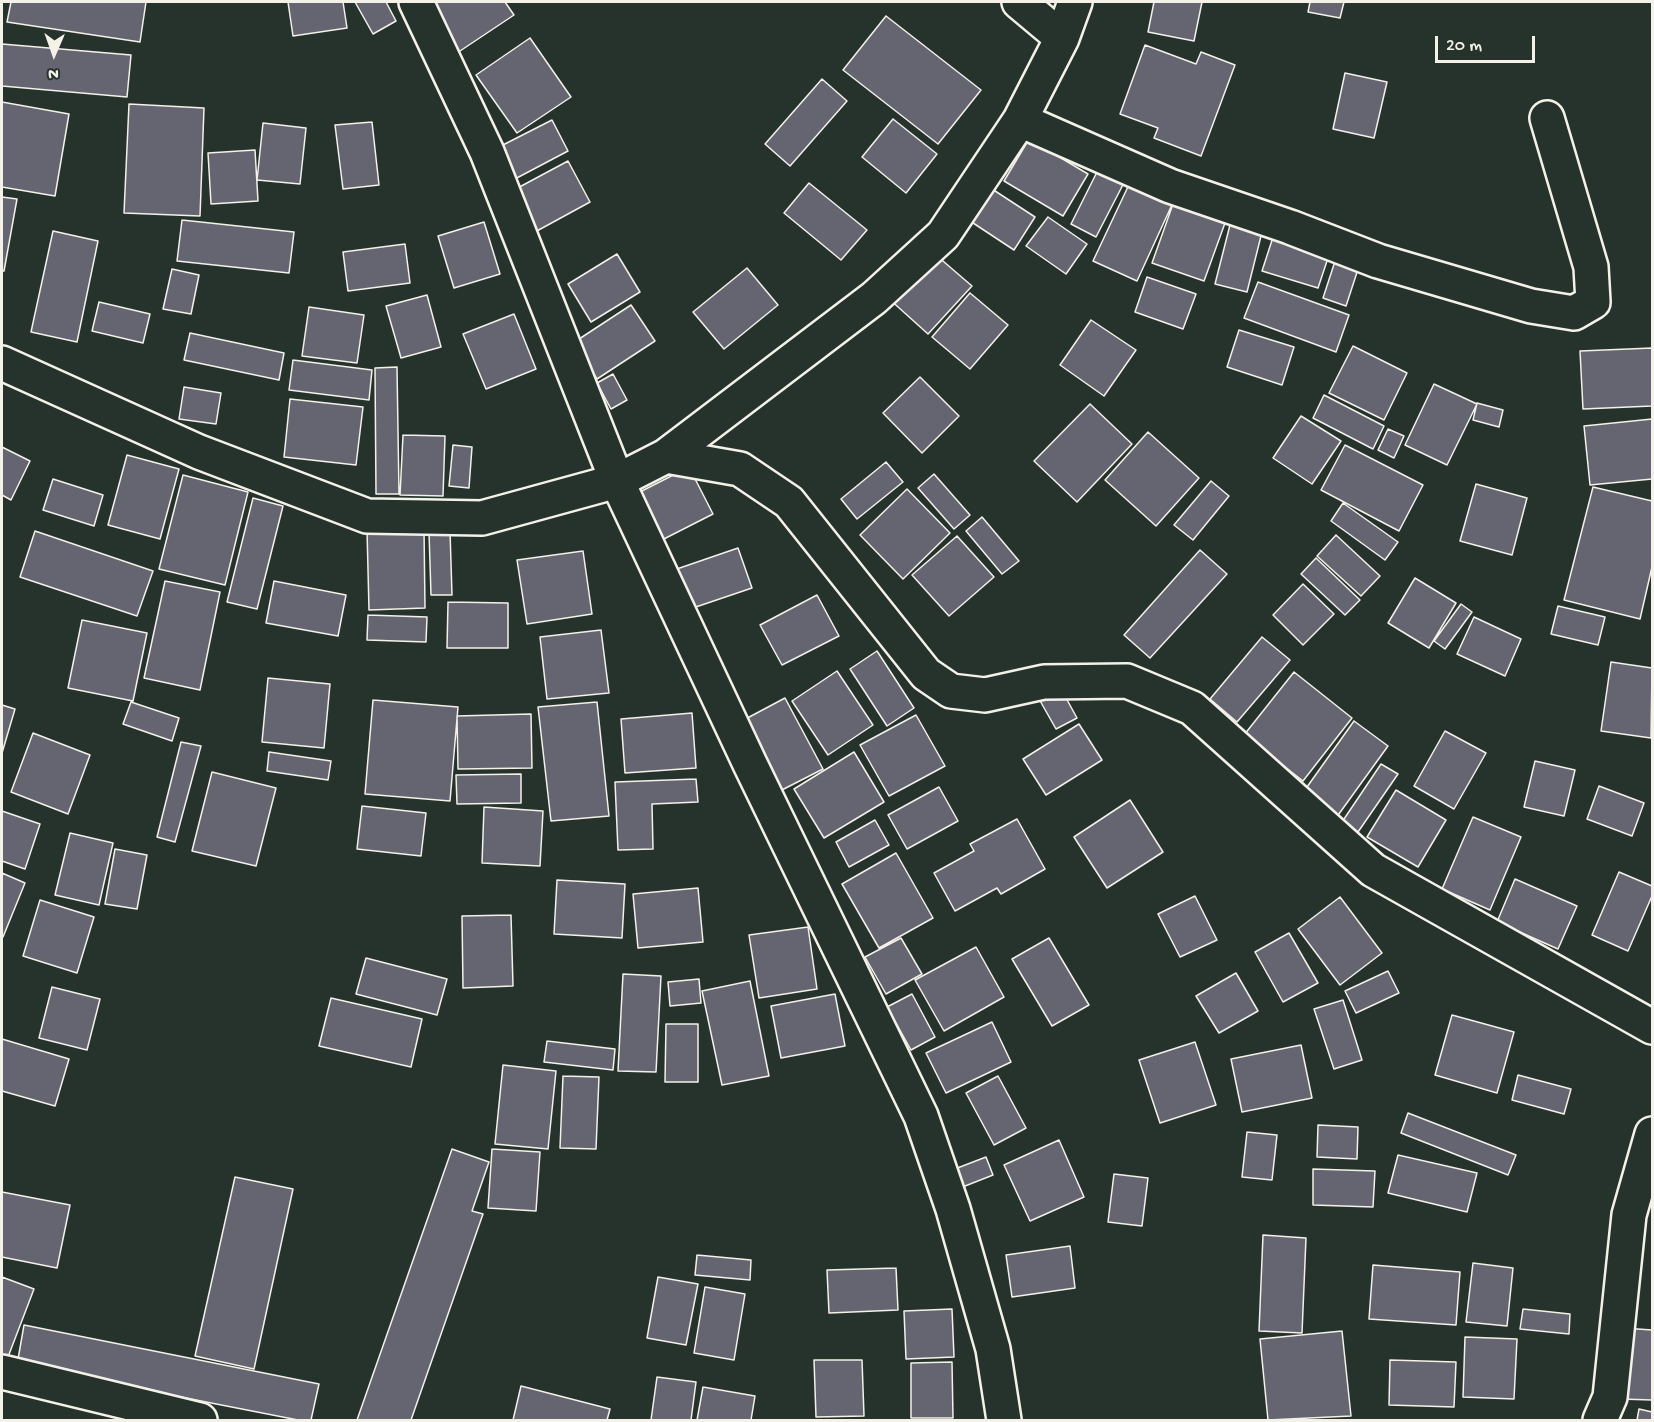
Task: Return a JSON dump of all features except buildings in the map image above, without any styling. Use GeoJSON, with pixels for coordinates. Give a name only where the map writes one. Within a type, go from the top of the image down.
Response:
{"type":"FeatureCollection","features":[{"type":"Feature","properties":{"kind":"street"},"geometry":{"type":"LineString","coordinates":[[416,2],[486,152],[617,481],[750,764],[921,1116],[953,1209],[993,1349],[1004,1420]]}},
{"type":"Feature","properties":{"kind":"street"},"geometry":{"type":"LineString","coordinates":[[1020,2],[1062,38]]}},
{"type":"Feature","properties":{"kind":"street"},"geometry":{"type":"LineString","coordinates":[[2,363],[199,452],[367,516],[482,518],[617,481],[666,456],[874,298],[943,235],[1020,120],[1062,38],[1075,2]]}},
{"type":"Feature","properties":{"kind":"street"},"geometry":{"type":"LineString","coordinates":[[1020,120],[1170,186],[1290,227],[1378,261],[1531,306],[1574,313],[1593,302],[1591,267],[1547,118]]}},
{"type":"Feature","properties":{"kind":"street"},"geometry":{"type":"LineString","coordinates":[[666,456],[740,469],[789,502],[926,674],[951,691],[985,695],[1044,682],[1127,681],[1192,708],[1373,870],[1653,1027]]}},
{"type":"Feature","properties":{"kind":"street"},"geometry":{"type":"LineString","coordinates":[[1600,1420],[1610,1397],[1641,1221],[1653,1134]]}},
{"type":"Feature","properties":{"kind":"street"},"geometry":{"type":"LineString","coordinates":[[2,1372],[200,1420]]}}]}
